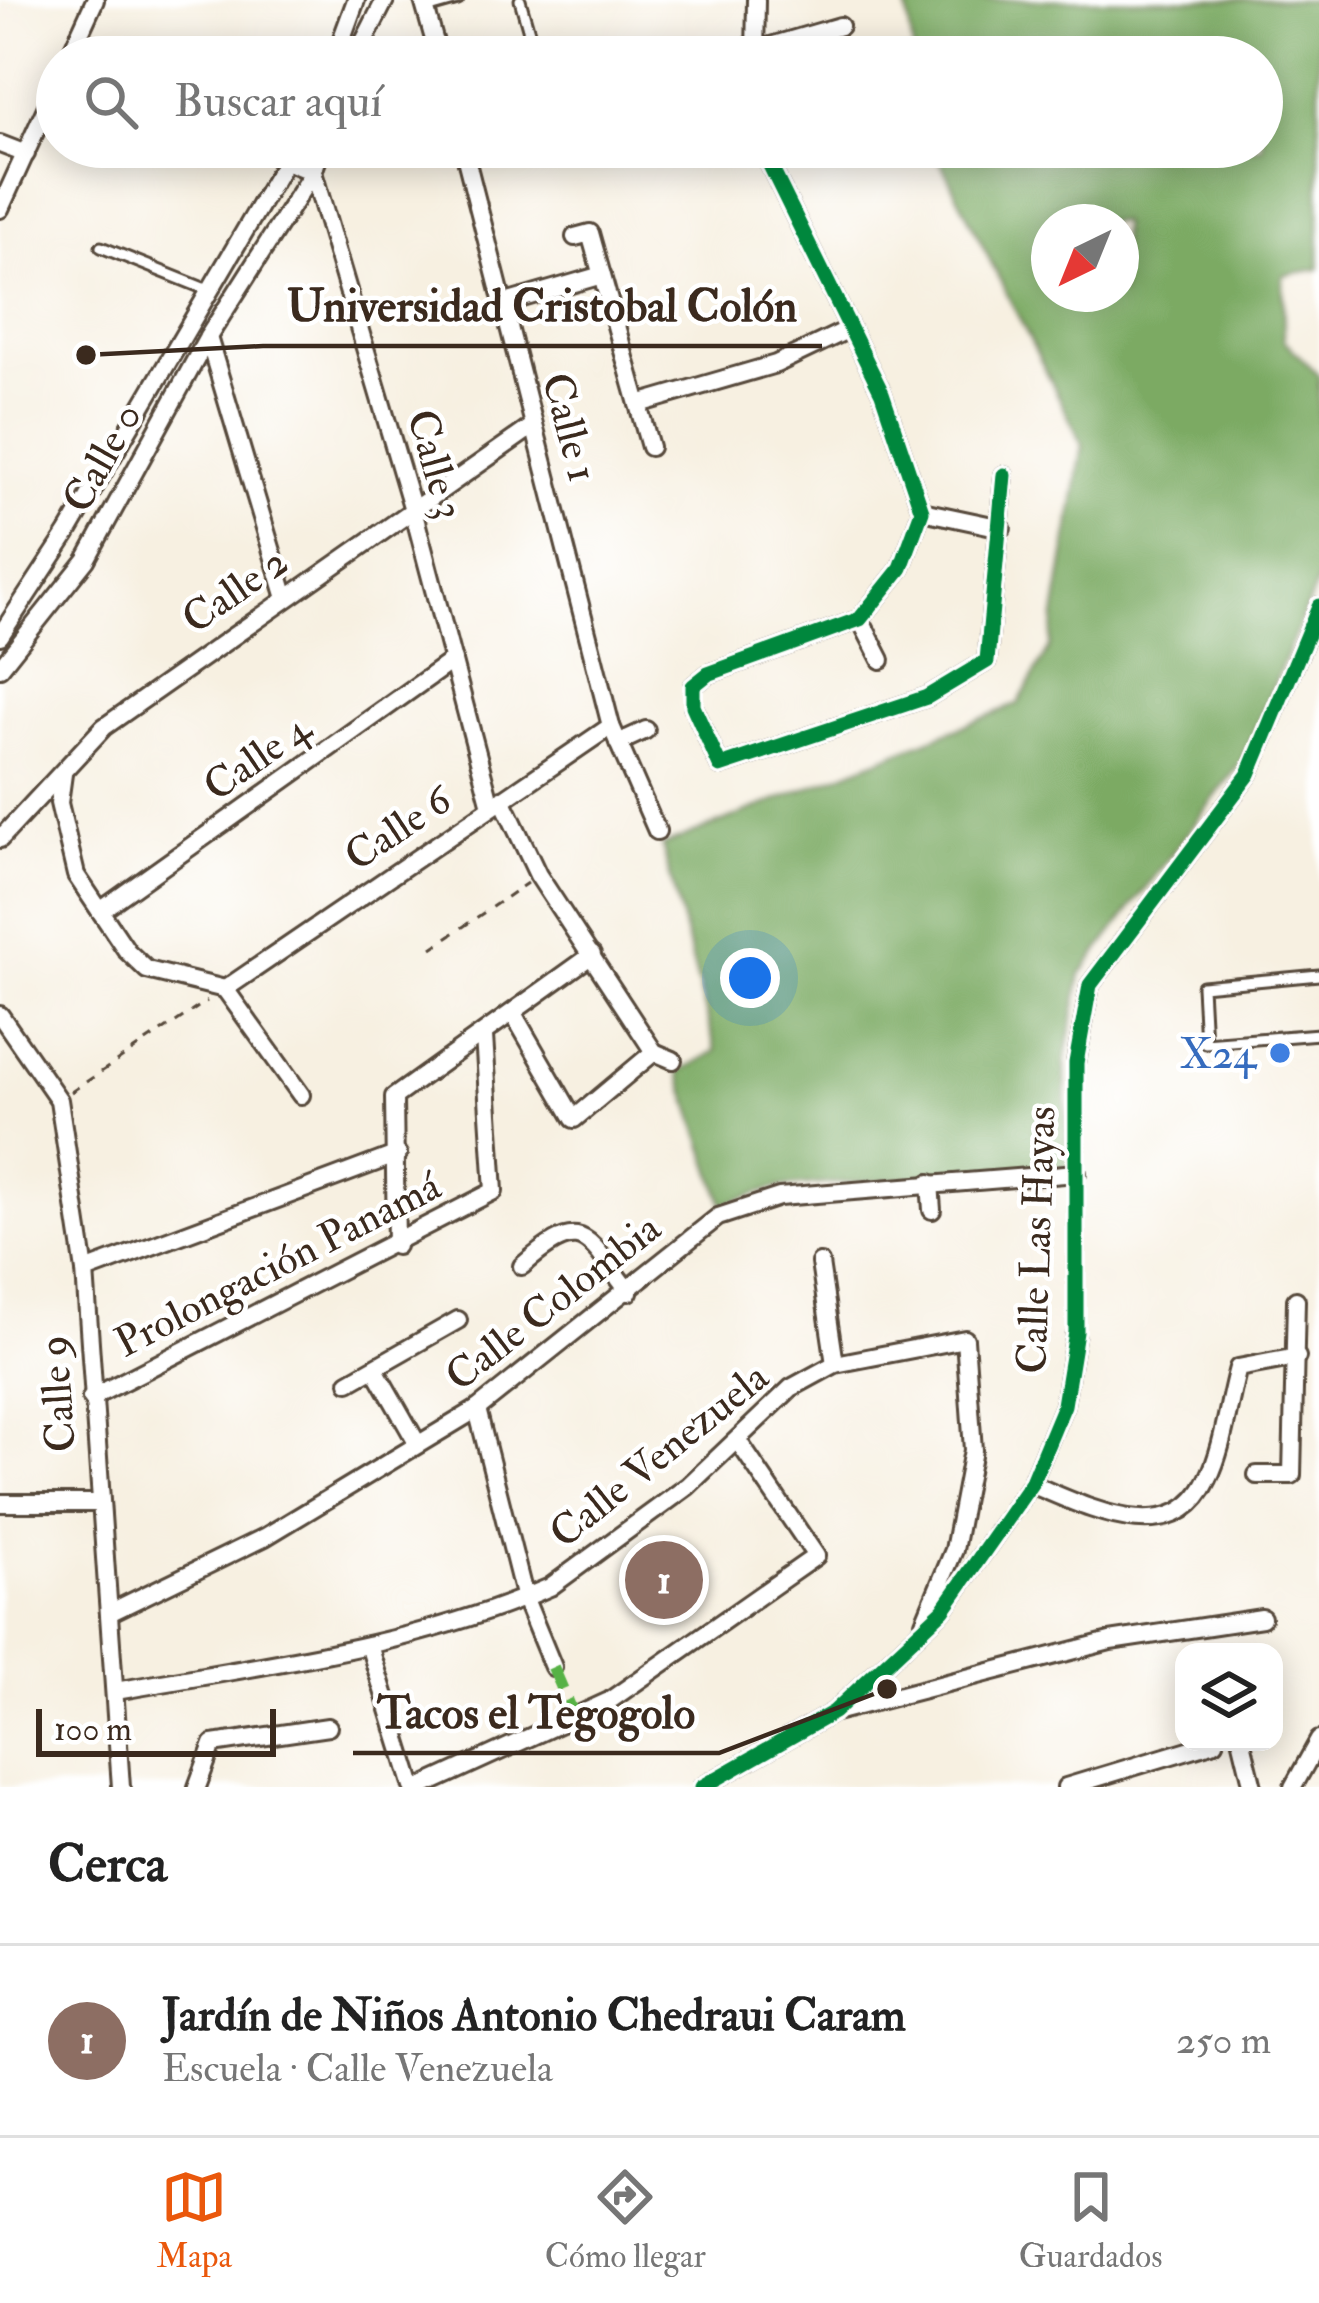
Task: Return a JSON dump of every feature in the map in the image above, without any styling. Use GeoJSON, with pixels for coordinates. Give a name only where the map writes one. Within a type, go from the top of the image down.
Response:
{"type":"FeatureCollection","features":[{"type":"Feature","properties":{"kind":"street"},"geometry":{"type":"LineString","coordinates":[[79,36],[95,0]]}},
{"type":"Feature","properties":{"kind":"street"},"geometry":{"type":"LineString","coordinates":[[343,36],[356,0]]}},
{"type":"Feature","properties":{"kind":"street"},"geometry":{"type":"LineString","coordinates":[[367,36],[385,0]]}},
{"type":"Feature","properties":{"kind":"street"},"geometry":{"type":"LineString","coordinates":[[755,36],[756,0]]}},
{"type":"Feature","properties":{"kind":"street"},"geometry":{"type":"LineString","coordinates":[[425,4],[433,36]]}},
{"type":"Feature","properties":{"kind":"street"},"geometry":{"type":"LineString","coordinates":[[810,36],[840,26]]}},
{"type":"Feature","properties":{"kind":"street"},"geometry":{"type":"LineString","coordinates":[[0,209],[36,131]]}},
{"type":"Feature","properties":{"kind":"street"},"geometry":{"type":"LineString","coordinates":[[0,144],[26,154]]}},
{"type":"Feature","properties":{"kind":"street"},"geometry":{"type":"LineString","coordinates":[[0,636],[67,534],[282,168]]}},
{"type":"Feature","properties":{"kind":"street"},"geometry":{"type":"LineString","coordinates":[[308,168],[313,172]]}},
{"type":"Feature","properties":{"kind":"street","name":"Calle 0"},"geometry":{"type":"LineString","coordinates":[[0,668],[86,560],[208,337],[314,168]]}},
{"type":"Feature","properties":{"kind":"street","name":"Calle 1"},"geometry":{"type":"LineString","coordinates":[[468,168],[615,734],[657,830]]}},
{"type":"Feature","properties":{"kind":"street"},"geometry":{"type":"LineString","coordinates":[[771,168],[883,393],[922,512],[901,568],[860,620],[708,674],[693,686],[693,706],[720,766],[927,697],[987,661],[1004,475]]}},
{"type":"Feature","properties":{"kind":"street","name":"Calle 3"},"geometry":{"type":"LineString","coordinates":[[313,172],[497,802],[538,875],[654,1052]]}},
{"type":"Feature","properties":{"kind":"street"},"geometry":{"type":"LineString","coordinates":[[582,235],[602,275],[650,447]]}},
{"type":"Feature","properties":{"kind":"street"},"geometry":{"type":"LineString","coordinates":[[502,304],[602,275]]}},
{"type":"Feature","properties":{"kind":"street"},"geometry":{"type":"LineString","coordinates":[[638,404],[776,364],[849,329]]}},
{"type":"Feature","properties":{"kind":"street"},"geometry":{"type":"LineString","coordinates":[[208,337],[285,595]]}},
{"type":"Feature","properties":{"kind":"street","name":"Calle 2"},"geometry":{"type":"LineString","coordinates":[[0,839],[104,727],[285,595],[533,425]]}},
{"type":"Feature","properties":{"kind":"street"},"geometry":{"type":"LineString","coordinates":[[922,512],[1002,527]]}},
{"type":"Feature","properties":{"kind":"street","name":"Calle Las Hayas"},"geometry":{"type":"LineString","coordinates":[[702,1787],[835,1712],[943,1610],[1031,1484],[1064,1405],[1073,1350],[1076,1063],[1095,973],[1193,854],[1250,773],[1319,606]]}},
{"type":"Feature","properties":{"kind":"street"},"geometry":{"type":"LineString","coordinates":[[860,620],[881,660]]}},
{"type":"Feature","properties":{"kind":"street","name":"Calle 4"},"geometry":{"type":"LineString","coordinates":[[100,911],[453,660]]}},
{"type":"Feature","properties":{"kind":"street","name":"Calle 6"},"geometry":{"type":"LineString","coordinates":[[225,989],[497,802],[615,734],[646,730]]}},
{"type":"Feature","properties":{"kind":"street"},"geometry":{"type":"LineString","coordinates":[[63,774],[59,803],[64,840],[76,875],[100,911],[147,970],[225,989],[302,1095]]}},
{"type":"Feature","properties":{"kind":"street"},"geometry":{"type":"LineString","coordinates":[[396,1246],[394,1097],[592,955]]}},
{"type":"Feature","properties":{"kind":"street","name":"Calle 9"},"geometry":{"type":"LineString","coordinates":[[0,1015],[59,1100],[85,1271],[121,1787]]}},
{"type":"Feature","properties":{"kind":"street"},"geometry":{"type":"LineString","coordinates":[[514,1015],[574,1119],[654,1052],[673,1060]]}},
{"type":"Feature","properties":{"kind":"street","name":"Prolongación Panamá"},"geometry":{"type":"LineString","coordinates":[[91,1398],[396,1246],[494,1191],[484,1036]]}},
{"type":"Feature","properties":{"kind":"street"},"geometry":{"type":"LineString","coordinates":[[85,1271],[398,1154]]}},
{"type":"Feature","properties":{"kind":"street","name":"Calle Colombia"},"geometry":{"type":"LineString","coordinates":[[110,1612],[265,1537],[477,1409],[718,1217],[779,1197],[1077,1172]]}},
{"type":"Feature","properties":{"kind":"street"},"geometry":{"type":"LineString","coordinates":[[930,1183],[932,1210]]}},
{"type":"Feature","properties":{"kind":"street"},"geometry":{"type":"LineString","coordinates":[[522,1266],[557,1235],[574,1234],[587,1239],[629,1292]]}},
{"type":"Feature","properties":{"kind":"street"},"geometry":{"type":"LineString","coordinates":[[820,1263],[835,1364]]}},
{"type":"Feature","properties":{"kind":"street"},"geometry":{"type":"LineString","coordinates":[[1257,1475],[1292,1475],[1296,1300]]}},
{"type":"Feature","properties":{"kind":"street"},"geometry":{"type":"LineString","coordinates":[[349,1382],[376,1371],[458,1320]]}},
{"type":"Feature","properties":{"kind":"street","name":"Calle Venezuela"},"geometry":{"type":"LineString","coordinates":[[116,1690],[369,1646],[525,1599],[550,1587],[688,1486],[791,1388],[835,1364],[965,1339],[973,1450],[954,1550],[921,1628]]}},
{"type":"Feature","properties":{"kind":"street"},"geometry":{"type":"LineString","coordinates":[[1031,1484],[1101,1513],[1144,1523],[1180,1509],[1208,1482],[1238,1369],[1297,1357]]}},
{"type":"Feature","properties":{"kind":"street"},"geometry":{"type":"LineString","coordinates":[[376,1371],[417,1443]]}},
{"type":"Feature","properties":{"kind":"street"},"geometry":{"type":"LineString","coordinates":[[477,1409],[525,1599],[554,1667]]}},
{"type":"Feature","properties":{"kind":"street"},"geometry":{"type":"LineString","coordinates":[[369,1646],[417,1787],[609,1701],[816,1556],[738,1441]]}},
{"type":"Feature","properties":{"kind":"street"},"geometry":{"type":"LineString","coordinates":[[0,1503],[100,1503]]}},
{"type":"Feature","properties":{"kind":"street"},"geometry":{"type":"LineString","coordinates":[[835,1712],[1110,1641],[1262,1618]]}},
{"type":"Feature","properties":{"kind":"street"},"geometry":{"type":"LineString","coordinates":[[196,1787],[213,1744],[328,1727]]}},
{"type":"Feature","properties":{"kind":"street"},"geometry":{"type":"LineString","coordinates":[[1293,1787],[1319,1740]]}},
{"type":"Feature","properties":{"kind":"street"},"geometry":{"type":"LineString","coordinates":[[1067,1786],[1185,1751]]}},
{"type":"Feature","properties":{"kind":"street"},"geometry":{"type":"LineString","coordinates":[[1244,1751],[1253,1787]]}},
{"type":"Feature","properties":{"kind":"lane"},"geometry":{"type":"LineString","coordinates":[[425,4],[458,0]]}},
{"type":"Feature","properties":{"kind":"lane"},"geometry":{"type":"LineString","coordinates":[[520,0],[530,36]]}},
{"type":"Feature","properties":{"kind":"lane"},"geometry":{"type":"LineString","coordinates":[[101,248],[208,290]]}},
{"type":"Feature","properties":{"kind":"lane"},"geometry":{"type":"LineString","coordinates":[[1319,975],[1202,986],[1204,1043],[1319,1034]]}},
{"type":"Feature","properties":{"kind":"path"},"geometry":{"type":"LineString","coordinates":[[432,948],[538,875]]}},
{"type":"Feature","properties":{"kind":"path"},"geometry":{"type":"LineString","coordinates":[[59,1100],[225,989]]}},
{"type":"Feature","properties":{"kind":"green space"},"geometry":{"type":"Polygon","coordinates":[[[906,0],[1319,0],[1319,269],[1283,275],[1284,340],[1319,376],[1319,578],[1242,761],[1081,974],[1065,1063],[1068,1167],[780,1187],[723,1204],[679,1072],[716,1051],[662,846],[1018,704],[1050,647],[1083,445],[944,168],[1283,168],[1283,36],[911,36],[906,0]]]}},
{"type":"Feature","properties":{"kind":"marked path"},"geometry":{"type":"LineString","coordinates":[[553,1667],[576,1720]]}},
{"type":"Feature","properties":{"kind":"cycle path"},"geometry":{"type":"LineString","coordinates":[[771,168],[882,393],[922,511],[901,568],[860,619],[708,674],[693,686],[693,706],[720,766],[927,697],[987,661],[1004,475]]}},
{"type":"Feature","properties":{"kind":"cycle path"},"geometry":{"type":"LineString","coordinates":[[702,1787],[834,1712],[943,1610],[1031,1484],[1064,1405],[1076,1332],[1076,1063],[1090,985],[1249,774],[1319,606]]}},
{"type":"Feature","properties":{"kind":"place","name":"Universidad Cristobal Colón"},"geometry":{"type":"Point","coordinates":[86,355]}},
{"type":"Feature","properties":{"kind":"place","name":"X24"},"geometry":{"type":"Point","coordinates":[1280,1053]}},
{"type":"Feature","properties":{"kind":"place","name":"Jardín de Niños Antonio Chedraui Caram"},"geometry":{"type":"Point","coordinates":[664,1580]}},
{"type":"Feature","properties":{"kind":"place","name":"Tacos el Tegogolo"},"geometry":{"type":"Point","coordinates":[887,1689]}}]}
